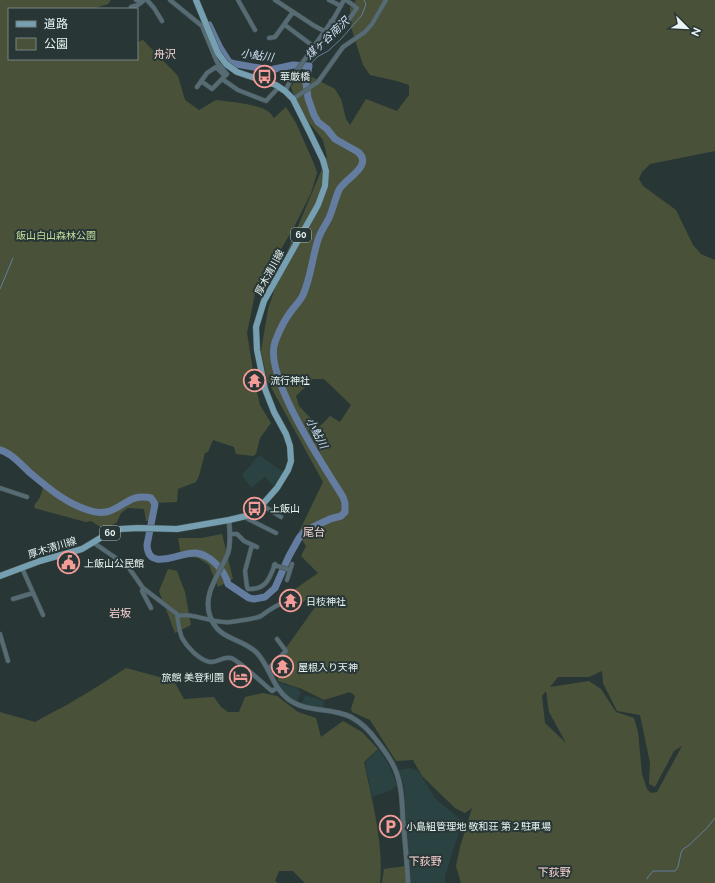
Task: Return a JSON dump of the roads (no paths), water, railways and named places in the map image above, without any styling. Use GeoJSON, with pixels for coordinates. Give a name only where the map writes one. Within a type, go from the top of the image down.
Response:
{"type":"FeatureCollection","features":[{"type":"Feature","properties":{"kind":"main road","name":"厚木清川線"},"geometry":{"type":"LineString","coordinates":[[196,0],[216,54],[234,70],[280,87],[293,99],[323,160],[326,171],[326,182],[318,205],[264,301],[256,328],[257,350],[265,389],[274,412],[289,442],[291,456],[290,465],[284,478],[262,505]]}},
{"type":"Feature","properties":{"kind":"main road","name":"60"},"geometry":{"type":"LineString","coordinates":[[248,515],[262,505]]}},
{"type":"Feature","properties":{"kind":"main road","name":"厚木清川線"},"geometry":{"type":"LineString","coordinates":[[0,576],[40,561],[82,549],[107,534],[120,530],[142,528],[182,528],[229,520],[248,515]]}},
{"type":"Feature","properties":{"kind":"street"},"geometry":{"type":"LineString","coordinates":[[136,0],[143,1]]}},
{"type":"Feature","properties":{"kind":"street"},"geometry":{"type":"LineString","coordinates":[[147,0],[162,21]]}},
{"type":"Feature","properties":{"kind":"street"},"geometry":{"type":"LineString","coordinates":[[170,0],[202,26],[216,54],[217,62],[228,74],[212,89],[201,82]]}},
{"type":"Feature","properties":{"kind":"street"},"geometry":{"type":"LineString","coordinates":[[238,0],[255,30]]}},
{"type":"Feature","properties":{"kind":"street"},"geometry":{"type":"LineString","coordinates":[[276,0],[324,31]]}},
{"type":"Feature","properties":{"kind":"street"},"geometry":{"type":"LineString","coordinates":[[329,0],[341,6]]}},
{"type":"Feature","properties":{"kind":"street"},"geometry":{"type":"LineString","coordinates":[[285,91],[312,48],[345,0],[357,8],[343,28],[331,21]]}},
{"type":"Feature","properties":{"kind":"street"},"geometry":{"type":"LineString","coordinates":[[293,99],[316,84],[343,47],[370,28],[386,0]]}},
{"type":"Feature","properties":{"kind":"street"},"geometry":{"type":"LineString","coordinates":[[131,7],[138,5],[143,1]]}},
{"type":"Feature","properties":{"kind":"street"},"geometry":{"type":"LineString","coordinates":[[269,38],[275,37],[293,12]]}},
{"type":"Feature","properties":{"kind":"street"},"geometry":{"type":"LineString","coordinates":[[285,25],[312,48]]}},
{"type":"Feature","properties":{"kind":"street"},"geometry":{"type":"LineString","coordinates":[[197,87],[207,73],[216,67],[224,78],[238,90],[266,101],[280,87]]}},
{"type":"Feature","properties":{"kind":"street"},"geometry":{"type":"LineString","coordinates":[[0,488],[28,496]]}},
{"type":"Feature","properties":{"kind":"street"},"geometry":{"type":"LineString","coordinates":[[262,505],[281,517]]}},
{"type":"Feature","properties":{"kind":"street"},"geometry":{"type":"LineString","coordinates":[[248,515],[248,519],[276,533]]}},
{"type":"Feature","properties":{"kind":"street"},"geometry":{"type":"LineString","coordinates":[[229,520],[229,549],[208,599],[208,606],[212,620],[222,634],[248,646],[262,659],[277,688],[284,696],[295,704],[307,708],[346,715],[356,720],[369,730],[395,768],[400,785],[408,883]]}},
{"type":"Feature","properties":{"kind":"street"},"geometry":{"type":"LineString","coordinates":[[230,534],[236,532],[244,541],[257,547]]}},
{"type":"Feature","properties":{"kind":"street"},"geometry":{"type":"LineString","coordinates":[[94,543],[127,566],[142,588],[177,614],[182,638],[202,659],[209,662],[214,662],[224,658],[231,658],[272,691],[277,688]]}},
{"type":"Feature","properties":{"kind":"street"},"geometry":{"type":"LineString","coordinates":[[252,545],[245,571],[248,589],[261,588],[269,580],[275,565],[289,570]]}},
{"type":"Feature","properties":{"kind":"street"},"geometry":{"type":"LineString","coordinates":[[286,580],[292,564]]}},
{"type":"Feature","properties":{"kind":"street"},"geometry":{"type":"LineString","coordinates":[[22,568],[43,615]]}},
{"type":"Feature","properties":{"kind":"street"},"geometry":{"type":"LineString","coordinates":[[142,588],[150,608]]}},
{"type":"Feature","properties":{"kind":"street"},"geometry":{"type":"LineString","coordinates":[[13,599],[33,593]]}},
{"type":"Feature","properties":{"kind":"street"},"geometry":{"type":"LineString","coordinates":[[177,616],[187,614],[200,618],[230,622],[260,616],[264,612],[285,602]]}},
{"type":"Feature","properties":{"kind":"street"},"geometry":{"type":"LineString","coordinates":[[0,634],[8,661]]}},
{"type":"Feature","properties":{"kind":"street"},"geometry":{"type":"LineString","coordinates":[[268,668],[286,651],[276,639]]}},
{"type":"Feature","properties":{"kind":"waterway","name":"煤ヶ谷南沢"},"geometry":{"type":"LineString","coordinates":[[309,66],[317,57],[328,51],[341,39],[362,15],[366,4],[364,0]]}},
{"type":"Feature","properties":{"kind":"waterway","name":"小鮎川"},"geometry":{"type":"LineString","coordinates":[[0,450],[12,456],[29,472],[57,494],[88,510],[107,512],[134,498],[151,498],[155,504],[147,545],[149,553],[153,558],[167,559],[190,553],[202,554],[212,560],[221,569],[228,584],[249,598],[254,599],[265,597],[275,588],[289,556],[304,532],[330,519],[341,516],[345,512],[343,497],[297,421],[286,398],[278,376],[274,357],[275,342],[280,329],[302,297],[306,288],[319,237],[329,218],[339,190],[360,167],[362,157],[358,152],[335,139],[327,129],[318,122],[308,98],[306,83],[309,66],[293,65],[270,70],[229,62],[220,48],[209,25]]}},
{"type":"Feature","properties":{"kind":"waterway"},"geometry":{"type":"LineString","coordinates":[[0,289],[13,258]]}},
{"type":"Feature","properties":{"kind":"waterway"},"geometry":{"type":"LineString","coordinates":[[647,879],[653,871],[675,871],[678,867],[683,849],[706,829],[715,818]]}},
{"type":"Feature","properties":{"kind":"place","name":"華厳橋"},"geometry":{"type":"Point","coordinates":[264,76]}},
{"type":"Feature","properties":{"kind":"place","name":"流行神社"},"geometry":{"type":"Point","coordinates":[254,380]}},
{"type":"Feature","properties":{"kind":"place","name":"上飯山"},"geometry":{"type":"Point","coordinates":[254,508]}},
{"type":"Feature","properties":{"kind":"place","name":"上飯山公民館"},"geometry":{"type":"Point","coordinates":[68,563]}},
{"type":"Feature","properties":{"kind":"place","name":"日枝神社"},"geometry":{"type":"Point","coordinates":[290,601]}},
{"type":"Feature","properties":{"kind":"place","name":"屋根入り天神"},"geometry":{"type":"Point","coordinates":[282,667]}},
{"type":"Feature","properties":{"kind":"place","name":"旅館 美登利園"},"geometry":{"type":"Point","coordinates":[240,677]}},
{"type":"Feature","properties":{"kind":"place","name":"小島組管理地 敬和荘 第２駐車場"},"geometry":{"type":"Point","coordinates":[390,826]}},
{"type":"Feature","properties":{"kind":"district","name":"舟沢"},"geometry":{"type":"Point","coordinates":[165,54]}},
{"type":"Feature","properties":{"kind":"district","name":"尾台"},"geometry":{"type":"Point","coordinates":[314,532]}},
{"type":"Feature","properties":{"kind":"district","name":"岩坂"},"geometry":{"type":"Point","coordinates":[120,613]}},
{"type":"Feature","properties":{"kind":"district","name":"下荻野"},"geometry":{"type":"Point","coordinates":[425,861]}},
{"type":"Feature","properties":{"kind":"district","name":"下荻野"},"geometry":{"type":"Point","coordinates":[554,872]}},
{"type":"Feature","properties":{"kind":"park label","name":"飯山白山森林公園"},"geometry":{"type":"Point","coordinates":[56,235]}}]}
